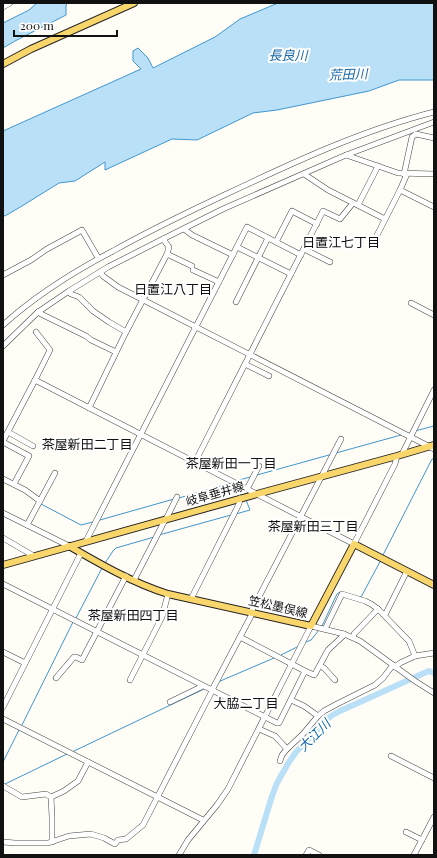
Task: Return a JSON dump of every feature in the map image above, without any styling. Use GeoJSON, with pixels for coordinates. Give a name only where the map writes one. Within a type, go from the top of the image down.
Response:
{"type":"FeatureCollection","features":[{"type":"Feature","properties":{"kind":"main road"},"geometry":{"type":"LineString","coordinates":[[3,64],[31,49],[134,3]]}},
{"type":"Feature","properties":{"kind":"main road","name":"岐阜垂井線"},"geometry":{"type":"LineString","coordinates":[[3,565],[322,475],[432,446]]}},
{"type":"Feature","properties":{"kind":"main road"},"geometry":{"type":"LineString","coordinates":[[354,544],[434,585]]}},
{"type":"Feature","properties":{"kind":"main road","name":"笠松墨俣線"},"geometry":{"type":"LineString","coordinates":[[69,546],[134,580],[168,594],[311,626],[354,544]]}},
{"type":"Feature","properties":{"kind":"street"},"geometry":{"type":"LineString","coordinates":[[3,7],[10,3]]}},
{"type":"Feature","properties":{"kind":"street"},"geometry":{"type":"LineString","coordinates":[[3,325],[59,281],[110,252],[179,216],[327,149],[386,126],[434,112]]}},
{"type":"Feature","properties":{"kind":"street"},"geometry":{"type":"LineString","coordinates":[[3,346],[38,312],[69,291],[100,272],[163,239],[223,210],[346,155],[434,122]]}},
{"type":"Feature","properties":{"kind":"street"},"geometry":{"type":"LineString","coordinates":[[373,243],[400,190],[406,174],[412,137],[416,134],[434,138]]}},
{"type":"Feature","properties":{"kind":"street"},"geometry":{"type":"LineString","coordinates":[[346,155],[392,171],[406,174],[434,174]]}},
{"type":"Feature","properties":{"kind":"street"},"geometry":{"type":"LineString","coordinates":[[195,462],[323,211],[340,219],[356,204],[378,166]]}},
{"type":"Feature","properties":{"kind":"street"},"geometry":{"type":"LineString","coordinates":[[304,174],[328,190],[385,220]]}},
{"type":"Feature","properties":{"kind":"street"},"geometry":{"type":"LineString","coordinates":[[400,190],[434,207]]}},
{"type":"Feature","properties":{"kind":"street"},"geometry":{"type":"LineString","coordinates":[[276,242],[292,211],[317,224]]}},
{"type":"Feature","properties":{"kind":"street"},"geometry":{"type":"LineString","coordinates":[[86,542],[247,227],[301,255]]}},
{"type":"Feature","properties":{"kind":"street"},"geometry":{"type":"LineString","coordinates":[[184,229],[233,255]]}},
{"type":"Feature","properties":{"kind":"street"},"geometry":{"type":"LineString","coordinates":[[3,276],[82,230],[97,256]]}},
{"type":"Feature","properties":{"kind":"street"},"geometry":{"type":"LineString","coordinates":[[236,302],[268,238]]}},
{"type":"Feature","properties":{"kind":"street"},"geometry":{"type":"LineString","coordinates":[[89,408],[126,332],[167,254],[169,247],[163,239]]}},
{"type":"Feature","properties":{"kind":"street"},"geometry":{"type":"LineString","coordinates":[[237,247],[291,274]]}},
{"type":"Feature","properties":{"kind":"street"},"geometry":{"type":"LineString","coordinates":[[304,249],[330,262]]}},
{"type":"Feature","properties":{"kind":"street"},"geometry":{"type":"LineString","coordinates":[[167,254],[219,282]]}},
{"type":"Feature","properties":{"kind":"street"},"geometry":{"type":"LineString","coordinates":[[100,272],[118,287],[432,446]]}},
{"type":"Feature","properties":{"kind":"street"},"geometry":{"type":"LineString","coordinates":[[69,291],[71,294],[79,297],[93,311],[126,332]]}},
{"type":"Feature","properties":{"kind":"street"},"geometry":{"type":"LineString","coordinates":[[410,302],[434,315]]}},
{"type":"Feature","properties":{"kind":"street"},"geometry":{"type":"LineString","coordinates":[[38,312],[116,352]]}},
{"type":"Feature","properties":{"kind":"street"},"geometry":{"type":"LineString","coordinates":[[14,484],[29,456],[3,442],[50,350],[36,332]]}},
{"type":"Feature","properties":{"kind":"street"},"geometry":{"type":"LineString","coordinates":[[245,364],[269,376]]}},
{"type":"Feature","properties":{"kind":"street"},"geometry":{"type":"LineString","coordinates":[[34,380],[354,544],[434,390]]}},
{"type":"Feature","properties":{"kind":"street"},"geometry":{"type":"LineString","coordinates":[[8,432],[33,446]]}},
{"type":"Feature","properties":{"kind":"street"},"geometry":{"type":"LineString","coordinates":[[3,842],[48,843],[69,836],[91,834],[104,838],[115,844],[118,840],[126,840],[143,825],[251,616],[252,610],[300,516],[341,439]]}},
{"type":"Feature","properties":{"kind":"street"},"geometry":{"type":"LineString","coordinates":[[247,489],[259,466]]}},
{"type":"Feature","properties":{"kind":"street"},"geometry":{"type":"LineString","coordinates":[[27,525],[55,473]]}},
{"type":"Feature","properties":{"kind":"street"},"geometry":{"type":"LineString","coordinates":[[3,479],[25,490],[40,501]]}},
{"type":"Feature","properties":{"kind":"street"},"geometry":{"type":"LineString","coordinates":[[134,580],[177,497]]}},
{"type":"Feature","properties":{"kind":"street"},"geometry":{"type":"LineString","coordinates":[[191,599],[239,504],[240,498]]}},
{"type":"Feature","properties":{"kind":"street"},"geometry":{"type":"LineString","coordinates":[[3,513],[69,546]]}},
{"type":"Feature","properties":{"kind":"street"},"geometry":{"type":"LineString","coordinates":[[3,538],[34,556]]}},
{"type":"Feature","properties":{"kind":"street"},"geometry":{"type":"LineString","coordinates":[[3,706],[81,553]]}},
{"type":"Feature","properties":{"kind":"street"},"geometry":{"type":"LineString","coordinates":[[384,615],[407,571]]}},
{"type":"Feature","properties":{"kind":"street"},"geometry":{"type":"LineString","coordinates":[[56,678],[74,657],[82,660],[126,576]]}},
{"type":"Feature","properties":{"kind":"street"},"geometry":{"type":"LineString","coordinates":[[3,584],[277,723],[279,723],[305,671]]}},
{"type":"Feature","properties":{"kind":"street"},"geometry":{"type":"LineString","coordinates":[[130,680],[162,617],[168,594]]}},
{"type":"Feature","properties":{"kind":"street"},"geometry":{"type":"LineString","coordinates":[[325,629],[342,594],[365,601],[378,609],[408,640],[416,656]]}},
{"type":"Feature","properties":{"kind":"street"},"geometry":{"type":"LineString","coordinates":[[353,637],[354,634],[378,609]]}},
{"type":"Feature","properties":{"kind":"street"},"geometry":{"type":"LineString","coordinates":[[179,855],[188,840],[203,820],[217,805],[228,789],[311,626],[353,637],[434,693]]}},
{"type":"Feature","properties":{"kind":"street"},"geometry":{"type":"LineString","coordinates":[[240,637],[314,675],[328,650],[344,634]]}},
{"type":"Feature","properties":{"kind":"street"},"geometry":{"type":"LineString","coordinates":[[3,652],[25,663]]}},
{"type":"Feature","properties":{"kind":"street"},"geometry":{"type":"LineString","coordinates":[[280,760],[287,749],[324,711],[375,685],[394,666],[416,656],[434,653]]}},
{"type":"Feature","properties":{"kind":"street"},"geometry":{"type":"LineString","coordinates":[[320,666],[324,668],[335,680]]}},
{"type":"Feature","properties":{"kind":"street"},"geometry":{"type":"LineString","coordinates":[[170,702],[202,686]]}},
{"type":"Feature","properties":{"kind":"street"},"geometry":{"type":"LineString","coordinates":[[291,700],[304,706],[318,716]]}},
{"type":"Feature","properties":{"kind":"street"},"geometry":{"type":"LineString","coordinates":[[3,719],[203,820]]}},
{"type":"Feature","properties":{"kind":"street"},"geometry":{"type":"LineString","coordinates":[[259,728],[275,736],[287,749]]}},
{"type":"Feature","properties":{"kind":"street"},"geometry":{"type":"LineString","coordinates":[[391,756],[434,778]]}},
{"type":"Feature","properties":{"kind":"street"},"geometry":{"type":"LineString","coordinates":[[51,797],[64,792],[78,781],[88,762]]}},
{"type":"Feature","properties":{"kind":"street"},"geometry":{"type":"LineString","coordinates":[[3,786],[22,797],[46,794],[51,797]]}},
{"type":"Feature","properties":{"kind":"street"},"geometry":{"type":"LineString","coordinates":[[51,797],[52,842]]}},
{"type":"Feature","properties":{"kind":"street"},"geometry":{"type":"LineString","coordinates":[[414,855],[434,817]]}},
{"type":"Feature","properties":{"kind":"street"},"geometry":{"type":"LineString","coordinates":[[406,832],[422,840]]}},
{"type":"Feature","properties":{"kind":"street"},"geometry":{"type":"LineString","coordinates":[[306,855],[309,850],[319,855]]}},
{"type":"Feature","properties":{"kind":"water"},"geometry":{"type":"Polygon","coordinates":[[[37,3],[67,3],[66,15],[3,48],[3,23],[29,10],[37,3]]]}},
{"type":"Feature","properties":{"kind":"water","name":"長良川"},"geometry":{"type":"Polygon","coordinates":[[[278,3],[434,3],[434,80],[399,80],[369,91],[277,110],[253,113],[197,140],[172,139],[105,170],[105,162],[75,181],[59,183],[5,216],[3,215],[3,131],[141,69],[133,61],[133,51],[138,48],[148,58],[153,68],[215,37],[240,19],[278,3]]]}},
{"type":"Feature","properties":{"kind":"waterway"},"geometry":{"type":"LineString","coordinates":[[415,431],[434,426]]}},
{"type":"Feature","properties":{"kind":"waterway"},"geometry":{"type":"LineString","coordinates":[[336,453],[401,435]]}},
{"type":"Feature","properties":{"kind":"waterway"},"geometry":{"type":"LineString","coordinates":[[257,475],[329,455]]}},
{"type":"Feature","properties":{"kind":"waterway"},"geometry":{"type":"LineString","coordinates":[[383,555],[432,459],[434,459]]}},
{"type":"Feature","properties":{"kind":"waterway"},"geometry":{"type":"LineString","coordinates":[[236,481],[250,477]]}},
{"type":"Feature","properties":{"kind":"waterway"},"geometry":{"type":"LineString","coordinates":[[231,483],[242,496]]}},
{"type":"Feature","properties":{"kind":"waterway"},"geometry":{"type":"LineString","coordinates":[[179,498],[231,483]]}},
{"type":"Feature","properties":{"kind":"waterway"},"geometry":{"type":"LineString","coordinates":[[100,520],[174,499]]}},
{"type":"Feature","properties":{"kind":"waterway"},"geometry":{"type":"LineString","coordinates":[[236,514],[250,510],[246,500]]}},
{"type":"Feature","properties":{"kind":"waterway"},"geometry":{"type":"LineString","coordinates":[[41,504],[81,525],[93,522]]}},
{"type":"Feature","properties":{"kind":"waterway"},"geometry":{"type":"LineString","coordinates":[[159,535],[231,515]]}},
{"type":"Feature","properties":{"kind":"waterway"},"geometry":{"type":"LineString","coordinates":[[105,563],[116,548],[154,537]]}},
{"type":"Feature","properties":{"kind":"waterway"},"geometry":{"type":"LineString","coordinates":[[359,597],[361,597],[381,560]]}},
{"type":"Feature","properties":{"kind":"waterway"},"geometry":{"type":"LineString","coordinates":[[76,618],[102,568]]}},
{"type":"Feature","properties":{"kind":"waterway"},"geometry":{"type":"LineString","coordinates":[[322,626],[337,594],[340,592]]}},
{"type":"Feature","properties":{"kind":"waterway"},"geometry":{"type":"LineString","coordinates":[[22,725],[73,622]]}},
{"type":"Feature","properties":{"kind":"waterway"},"geometry":{"type":"LineString","coordinates":[[306,642],[311,640],[319,630]]}},
{"type":"Feature","properties":{"kind":"waterway"},"geometry":{"type":"LineString","coordinates":[[281,655],[297,647]]}},
{"type":"Feature","properties":{"kind":"waterway"},"geometry":{"type":"LineString","coordinates":[[218,682],[274,658]]}},
{"type":"Feature","properties":{"kind":"waterway","name":"大江川"},"geometry":{"type":"LineString","coordinates":[[254,855],[277,783],[296,752],[323,724],[331,716],[340,711],[429,671],[434,673]]}},
{"type":"Feature","properties":{"kind":"waterway"},"geometry":{"type":"LineString","coordinates":[[72,752],[204,689]]}},
{"type":"Feature","properties":{"kind":"waterway"},"geometry":{"type":"LineString","coordinates":[[3,762],[19,730]]}},
{"type":"Feature","properties":{"kind":"waterway"},"geometry":{"type":"LineString","coordinates":[[3,785],[67,754]]}},
{"type":"Feature","properties":{"kind":"district","name":"日置江七丁目"},"geometry":{"type":"Point","coordinates":[341,242]}},
{"type":"Feature","properties":{"kind":"district","name":"日置江八丁目"},"geometry":{"type":"Point","coordinates":[173,289]}},
{"type":"Feature","properties":{"kind":"district","name":"茶屋新田二丁目"},"geometry":{"type":"Point","coordinates":[87,444]}},
{"type":"Feature","properties":{"kind":"district","name":"茶屋新田一丁目"},"geometry":{"type":"Point","coordinates":[231,463]}},
{"type":"Feature","properties":{"kind":"district","name":"茶屋新田三丁目"},"geometry":{"type":"Point","coordinates":[313,526]}},
{"type":"Feature","properties":{"kind":"district","name":"茶屋新田四丁目"},"geometry":{"type":"Point","coordinates":[133,615]}},
{"type":"Feature","properties":{"kind":"district","name":"大脇二丁目"},"geometry":{"type":"Point","coordinates":[246,703]}},
{"type":"Feature","properties":{"kind":"water label","name":"荒田川"},"geometry":{"type":"Point","coordinates":[348,74]}}]}
